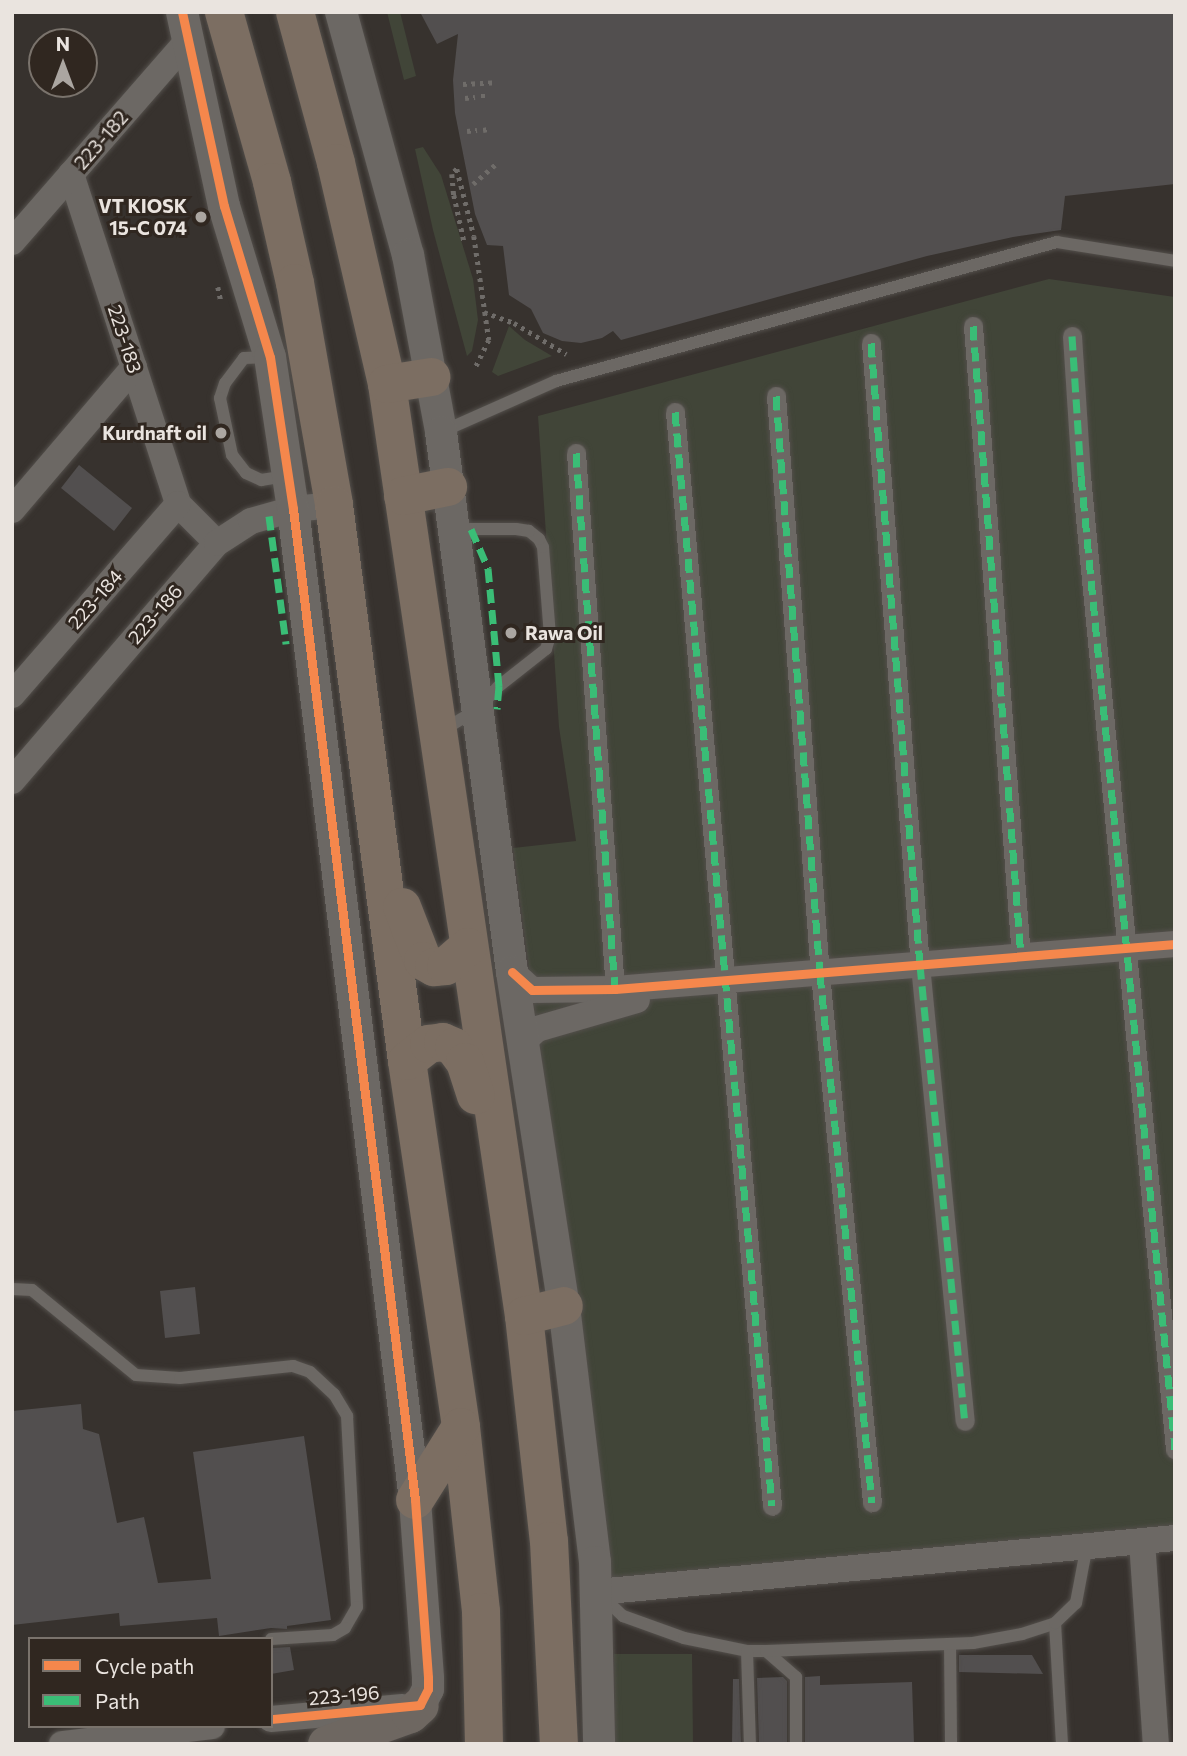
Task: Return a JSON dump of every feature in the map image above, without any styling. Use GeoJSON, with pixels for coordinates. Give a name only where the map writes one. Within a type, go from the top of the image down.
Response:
{"type":"FeatureCollection","features":[{"type":"Feature","properties":{"kind":"highway"},"geometry":{"type":"LineString","coordinates":[[224,12],[272,182],[289,257],[334,505],[407,1061],[461,1427],[481,1612],[484,1744]]}},
{"type":"Feature","properties":{"kind":"highway"},"geometry":{"type":"LineString","coordinates":[[295,12],[336,163],[387,384],[524,1316],[549,1541],[559,1744]]}},
{"type":"Feature","properties":{"kind":"highway"},"geometry":{"type":"LineString","coordinates":[[387,384],[431,377]]}},
{"type":"Feature","properties":{"kind":"highway"},"geometry":{"type":"LineString","coordinates":[[403,496],[448,487]]}},
{"type":"Feature","properties":{"kind":"highway"},"geometry":{"type":"LineString","coordinates":[[374,814],[413,941],[423,961],[435,967],[446,966],[468,947]]}},
{"type":"Feature","properties":{"kind":"highway"},"geometry":{"type":"LineString","coordinates":[[407,1061],[429,1044],[443,1042],[454,1047],[465,1062],[500,1167]]}},
{"type":"Feature","properties":{"kind":"highway"},"geometry":{"type":"LineString","coordinates":[[524,1316],[564,1306]]}},
{"type":"Feature","properties":{"kind":"highway"},"geometry":{"type":"LineString","coordinates":[[415,1500],[461,1427]]}},
{"type":"Feature","properties":{"kind":"main road"},"geometry":{"type":"LineString","coordinates":[[326,1744],[410,1714],[420,1704]]}},
{"type":"Feature","properties":{"kind":"street"},"geometry":{"type":"LineString","coordinates":[[341,12],[408,255],[441,432],[512,972],[564,1306],[597,1592],[599,1744]]}},
{"type":"Feature","properties":{"kind":"street"},"geometry":{"type":"LineString","coordinates":[[185,25],[224,206],[270,356],[293,509],[415,1500],[428,1678],[428,1689],[420,1704]]}},
{"type":"Feature","properties":{"kind":"street","name":"223-182"},"geometry":{"type":"LineString","coordinates":[[12,242],[71,174],[185,25]]}},
{"type":"Feature","properties":{"kind":"street","name":"223-183"},"geometry":{"type":"LineString","coordinates":[[71,174],[178,504]]}},
{"type":"Feature","properties":{"kind":"street"},"geometry":{"type":"LineString","coordinates":[[973,326],[1021,957]]}},
{"type":"Feature","properties":{"kind":"street"},"geometry":{"type":"LineString","coordinates":[[1072,336],[1081,476],[1175,1449]]}},
{"type":"Feature","properties":{"kind":"street"},"geometry":{"type":"LineString","coordinates":[[871,343],[920,965],[965,1421]]}},
{"type":"Feature","properties":{"kind":"street"},"geometry":{"type":"LineString","coordinates":[[12,510],[134,367]]}},
{"type":"Feature","properties":{"kind":"street"},"geometry":{"type":"LineString","coordinates":[[776,396],[820,974],[872,1502]]}},
{"type":"Feature","properties":{"kind":"street"},"geometry":{"type":"LineString","coordinates":[[676,412],[772,1506]]}},
{"type":"Feature","properties":{"kind":"street"},"geometry":{"type":"LineString","coordinates":[[576,453],[615,989]]}},
{"type":"Feature","properties":{"kind":"street"},"geometry":{"type":"LineString","coordinates":[[178,504],[217,543]]}},
{"type":"Feature","properties":{"kind":"street","name":"223-184"},"geometry":{"type":"LineString","coordinates":[[15,686],[178,504]]}},
{"type":"Feature","properties":{"kind":"street","name":"223-186"},"geometry":{"type":"LineString","coordinates":[[12,781],[217,543],[251,521],[293,509],[334,505]]}},
{"type":"Feature","properties":{"kind":"street"},"geometry":{"type":"LineString","coordinates":[[512,972],[532,990],[615,989],[1175,944]]}},
{"type":"Feature","properties":{"kind":"street"},"geometry":{"type":"LineString","coordinates":[[523,1042],[537,1029],[604,1007],[724,982]]}},
{"type":"Feature","properties":{"kind":"street"},"geometry":{"type":"LineString","coordinates":[[597,1592],[1175,1538]]}},
{"type":"Feature","properties":{"kind":"street"},"geometry":{"type":"LineString","coordinates":[[1142,1541],[1156,1744]]}},
{"type":"Feature","properties":{"kind":"street","name":"223-196"},"geometry":{"type":"LineString","coordinates":[[273,1719],[420,1704]]}},
{"type":"Feature","properties":{"kind":"street"},"geometry":{"type":"LineString","coordinates":[[62,1744],[140,1730],[176,1728]]}},
{"type":"Feature","properties":{"kind":"lane"},"geometry":{"type":"LineString","coordinates":[[441,432],[556,381],[1057,242],[1175,261]]}},
{"type":"Feature","properties":{"kind":"lane"},"geometry":{"type":"LineString","coordinates":[[270,356],[244,358],[225,383],[220,398],[232,455],[246,473],[261,480],[286,475]]}},
{"type":"Feature","properties":{"kind":"lane"},"geometry":{"type":"LineString","coordinates":[[440,732],[478,709],[499,685],[546,649],[550,636],[543,547],[529,531],[471,529],[454,533]]}},
{"type":"Feature","properties":{"kind":"lane"},"geometry":{"type":"LineString","coordinates":[[12,1289],[32,1290],[136,1375],[180,1378],[293,1366],[310,1372],[334,1394],[347,1416],[357,1607],[345,1628],[333,1635],[273,1639]]}},
{"type":"Feature","properties":{"kind":"lane"},"geometry":{"type":"LineString","coordinates":[[597,1592],[623,1616],[684,1638],[747,1651],[950,1644],[1022,1634],[1055,1623],[1076,1602],[1087,1545]]}},
{"type":"Feature","properties":{"kind":"lane"},"geometry":{"type":"LineString","coordinates":[[1055,1623],[1062,1744]]}},
{"type":"Feature","properties":{"kind":"lane"},"geometry":{"type":"LineString","coordinates":[[950,1644],[951,1744]]}},
{"type":"Feature","properties":{"kind":"lane"},"geometry":{"type":"LineString","coordinates":[[747,1651],[750,1744]]}},
{"type":"Feature","properties":{"kind":"lane"},"geometry":{"type":"LineString","coordinates":[[766,1651],[796,1677],[796,1744]]}},
{"type":"Feature","properties":{"kind":"path"},"geometry":{"type":"LineString","coordinates":[[463,85],[496,82]]}},
{"type":"Feature","properties":{"kind":"path"},"geometry":{"type":"LineString","coordinates":[[465,98],[481,96]]}},
{"type":"Feature","properties":{"kind":"path"},"geometry":{"type":"LineString","coordinates":[[467,131],[483,130]]}},
{"type":"Feature","properties":{"kind":"path"},"geometry":{"type":"LineString","coordinates":[[473,184],[495,165]]}},
{"type":"Feature","properties":{"kind":"path"},"geometry":{"type":"LineString","coordinates":[[464,242],[454,195],[452,174],[457,170],[474,236],[489,340],[475,369]]}},
{"type":"Feature","properties":{"kind":"path"},"geometry":{"type":"LineString","coordinates":[[484,312],[514,323],[566,354]]}},
{"type":"Feature","properties":{"kind":"green space"},"geometry":{"type":"Polygon","coordinates":[[[387,12],[400,12],[416,76],[404,80],[387,12]]]}},
{"type":"Feature","properties":{"kind":"green space"},"geometry":{"type":"Polygon","coordinates":[[[423,147],[441,175],[473,279],[478,320],[472,351],[467,356],[433,230],[415,149],[423,147]]]}},
{"type":"Feature","properties":{"kind":"green space"},"geometry":{"type":"Polygon","coordinates":[[[1049,279],[1175,297],[1175,1529],[610,1578],[513,848],[576,841],[559,727],[538,416],[1049,279]]]}},
{"type":"Feature","properties":{"kind":"green space"},"geometry":{"type":"Polygon","coordinates":[[[509,326],[525,340],[552,356],[498,376],[492,372],[509,326]]]}},
{"type":"Feature","properties":{"kind":"green space"},"geometry":{"type":"Polygon","coordinates":[[[614,1654],[692,1654],[693,1744],[615,1744],[614,1654]]]}},
{"type":"Feature","properties":{"kind":"building"},"geometry":{"type":"Polygon","coordinates":[[[420,12],[1175,12],[1175,184],[1065,196],[1061,230],[1013,237],[927,256],[621,340],[613,331],[602,338],[581,343],[562,341],[543,333],[531,309],[509,295],[503,246],[487,245],[475,214],[455,113],[453,80],[458,34],[437,44],[420,12]]]}},
{"type":"Feature","properties":{"kind":"building"},"geometry":{"type":"Polygon","coordinates":[[[79,465],[132,508],[114,531],[61,488],[79,465]]]}},
{"type":"Feature","properties":{"kind":"building"},"geometry":{"type":"Polygon","coordinates":[[[195,1287],[200,1334],[165,1338],[160,1291],[195,1287]]]}},
{"type":"Feature","properties":{"kind":"building"},"geometry":{"type":"Polygon","coordinates":[[[81,1404],[83,1429],[99,1434],[117,1523],[144,1517],[158,1583],[211,1579],[193,1452],[304,1436],[331,1620],[287,1626],[287,1629],[271,1628],[219,1636],[217,1618],[120,1626],[119,1613],[12,1625],[12,1411],[81,1404]]]}},
{"type":"Feature","properties":{"kind":"building"},"geometry":{"type":"Polygon","coordinates":[[[290,1647],[294,1670],[273,1674],[273,1648],[290,1647]]]}},
{"type":"Feature","properties":{"kind":"building"},"geometry":{"type":"Polygon","coordinates":[[[959,1655],[1032,1655],[1043,1674],[959,1672],[959,1655]]]}},
{"type":"Feature","properties":{"kind":"building"},"geometry":{"type":"Polygon","coordinates":[[[820,1676],[820,1685],[912,1682],[914,1744],[805,1744],[805,1677],[820,1676]]]}},
{"type":"Feature","properties":{"kind":"building"},"geometry":{"type":"Polygon","coordinates":[[[783,1677],[787,1681],[787,1744],[759,1744],[757,1678],[783,1677]]]}},
{"type":"Feature","properties":{"kind":"building"},"geometry":{"type":"Polygon","coordinates":[[[733,1679],[739,1679],[741,1744],[732,1744],[733,1679]]]}},
{"type":"Feature","properties":{"kind":"marked path"},"geometry":{"type":"LineString","coordinates":[[973,326],[1021,957]]}},
{"type":"Feature","properties":{"kind":"marked path"},"geometry":{"type":"LineString","coordinates":[[1072,336],[1081,476],[1175,1449]]}},
{"type":"Feature","properties":{"kind":"marked path"},"geometry":{"type":"LineString","coordinates":[[871,343],[920,965],[965,1421]]}},
{"type":"Feature","properties":{"kind":"marked path"},"geometry":{"type":"LineString","coordinates":[[776,396],[820,974],[872,1502]]}},
{"type":"Feature","properties":{"kind":"marked path"},"geometry":{"type":"LineString","coordinates":[[675,412],[772,1506]]}},
{"type":"Feature","properties":{"kind":"marked path"},"geometry":{"type":"LineString","coordinates":[[576,453],[615,989]]}},
{"type":"Feature","properties":{"kind":"marked path"},"geometry":{"type":"LineString","coordinates":[[269,516],[286,644]]}},
{"type":"Feature","properties":{"kind":"marked path"},"geometry":{"type":"LineString","coordinates":[[471,529],[488,568],[499,686],[497,709]]}},
{"type":"Feature","properties":{"kind":"cycle path"},"geometry":{"type":"LineString","coordinates":[[182,12],[224,206],[270,357],[293,509],[415,1500],[428,1678],[428,1689],[420,1705],[273,1719]]}},
{"type":"Feature","properties":{"kind":"cycle path"},"geometry":{"type":"LineString","coordinates":[[512,972],[532,990],[615,989],[1175,944]]}},
{"type":"Feature","properties":{"kind":"place","name":"VT KIOSK 15-C 074"},"geometry":{"type":"Point","coordinates":[201,217]}},
{"type":"Feature","properties":{"kind":"place","name":"Kurdnaft oil"},"geometry":{"type":"Point","coordinates":[221,433]}},
{"type":"Feature","properties":{"kind":"place","name":"Rawa Oil"},"geometry":{"type":"Point","coordinates":[511,633]}}]}
